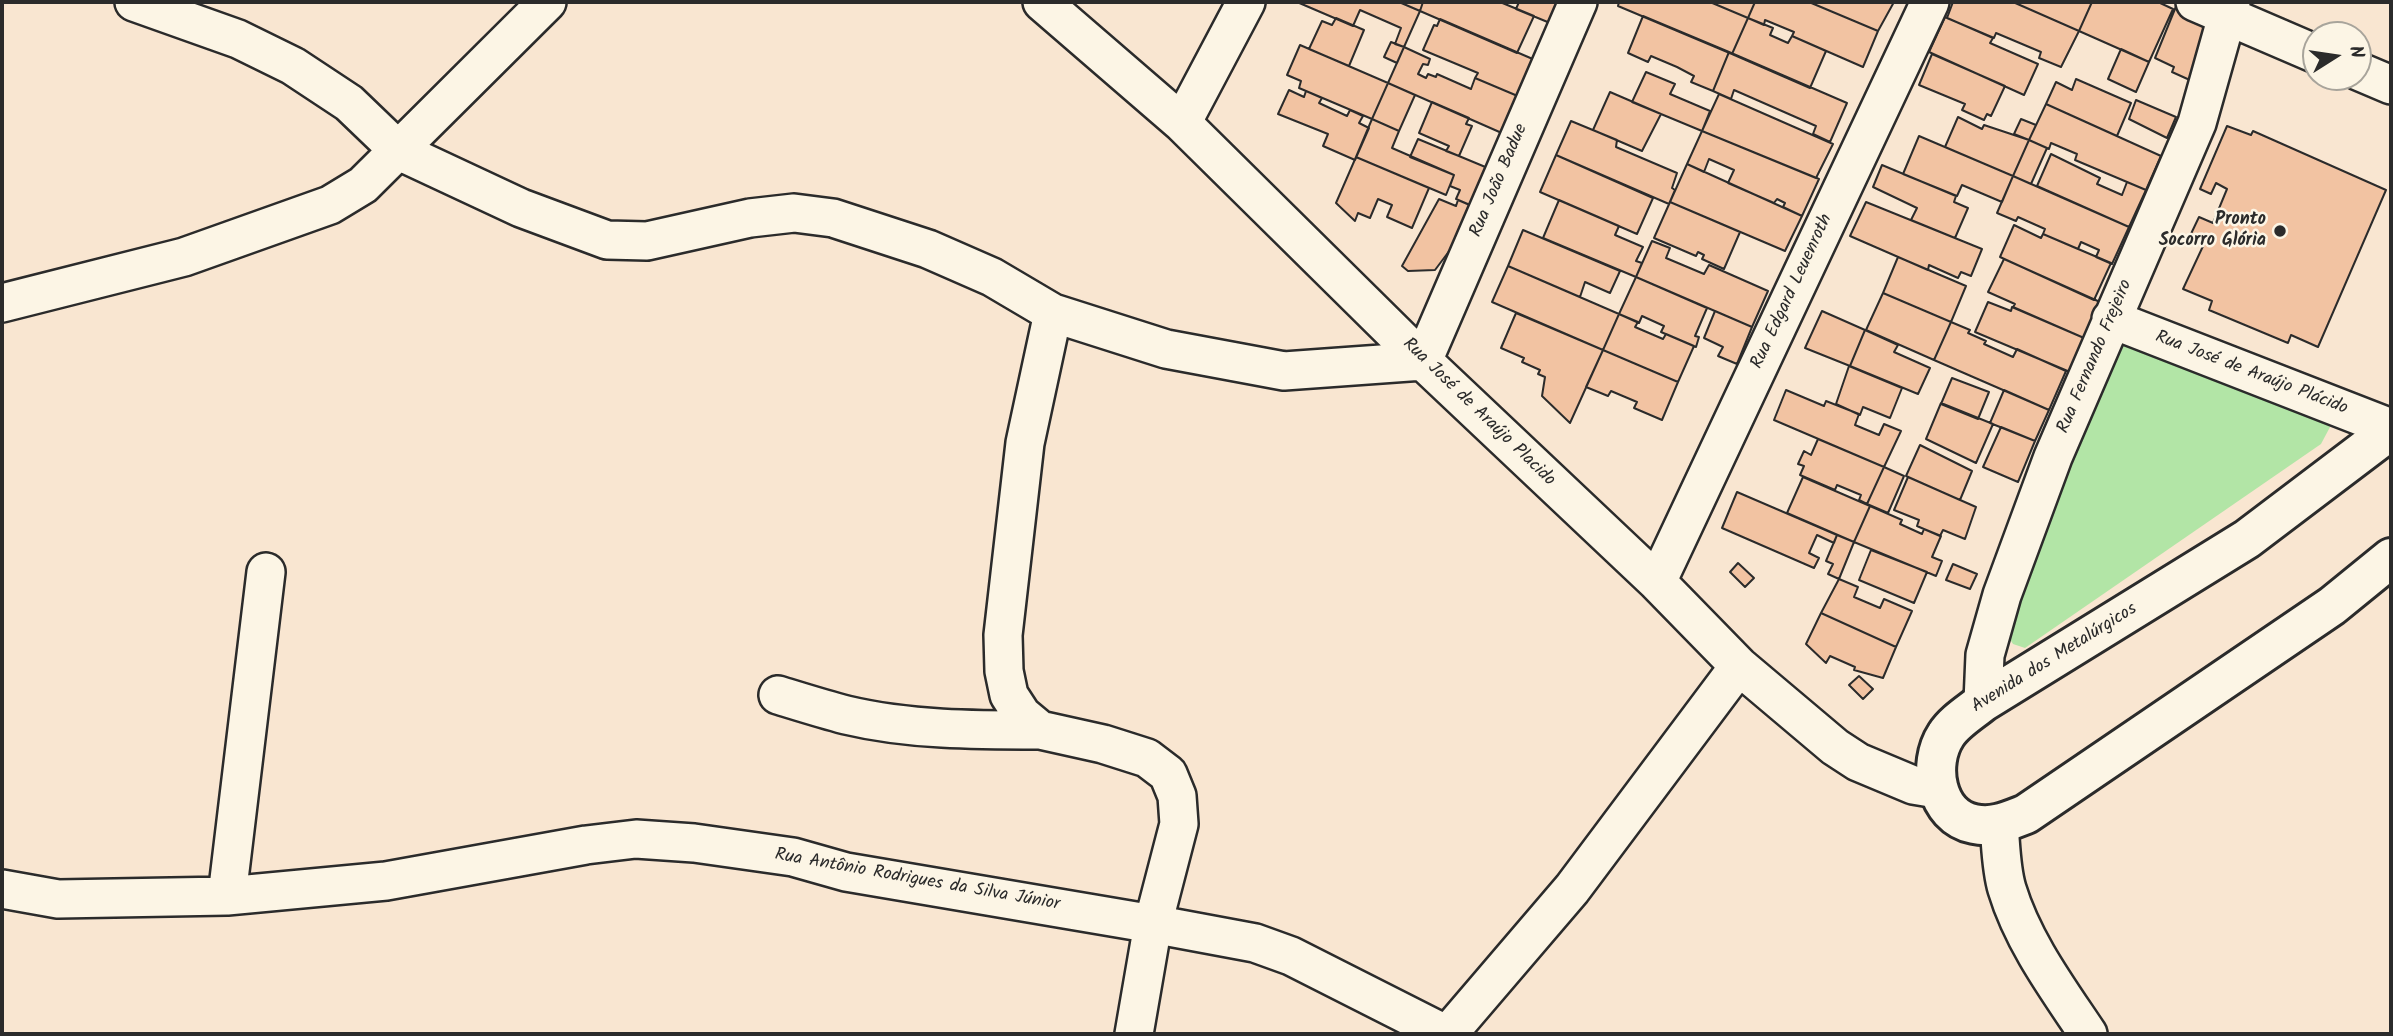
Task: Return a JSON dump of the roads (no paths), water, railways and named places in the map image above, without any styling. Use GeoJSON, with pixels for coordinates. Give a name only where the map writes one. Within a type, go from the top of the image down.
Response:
{"type":"FeatureCollection","features":[{"type":"Feature","properties":{"kind":"street"},"geometry":{"type":"LineString","coordinates":[[134,2],[239,39],[293,66],[349,103],[399,151],[522,208],[607,240],[647,241],[750,218],[794,213],[833,218],[928,249],[992,278],[1053,313],[1166,349],[1284,371],[1423,361]]}},
{"type":"Feature","properties":{"kind":"street"},"geometry":{"type":"LineString","coordinates":[[2,303],[184,257],[330,205],[363,185],[547,2]]}},
{"type":"Feature","properties":{"kind":"street","name":"Rua José de Araújo Placido"},"geometry":{"type":"LineString","coordinates":[[1042,2],[1182,123],[1423,361],[1657,582],[1739,666],[1835,747],[1858,762],[1913,785],[1937,789]]}},
{"type":"Feature","properties":{"kind":"street"},"geometry":{"type":"LineString","coordinates":[[1182,123],[1246,2]]}},
{"type":"Feature","properties":{"kind":"street","name":"Rua João Badue"},"geometry":{"type":"LineString","coordinates":[[1423,361],[1578,2]]}},
{"type":"Feature","properties":{"kind":"street","name":"Rua Edgard Leuenroth"},"geometry":{"type":"LineString","coordinates":[[1657,582],[1930,2]]}},
{"type":"Feature","properties":{"kind":"street"},"geometry":{"type":"LineString","coordinates":[[2195,2],[2230,9],[2302,47]]}},
{"type":"Feature","properties":{"kind":"street","name":"Rua Fernando Frejeiro"},"geometry":{"type":"LineString","coordinates":[[1983,702],[1985,654],[2002,595],[2053,457],[2197,123],[2230,9]]}},
{"type":"Feature","properties":{"kind":"street"},"geometry":{"type":"LineString","coordinates":[[2372,77],[2391,85]]}},
{"type":"Feature","properties":{"kind":"street"},"geometry":{"type":"LineString","coordinates":[[1040,730],[1023,715],[1009,695],[1004,671],[1003,635],[1025,443],[1053,313]]}},
{"type":"Feature","properties":{"kind":"street","name":"Rua José de Araújo Plácido"},"geometry":{"type":"LineString","coordinates":[[2111,319],[2391,429]]}},
{"type":"Feature","properties":{"kind":"street","name":"Avenida dos Metalúrgicos"},"geometry":{"type":"LineString","coordinates":[[1937,789],[1936,762],[1946,734],[1983,702],[2247,539],[2391,429]]}},
{"type":"Feature","properties":{"kind":"street"},"geometry":{"type":"LineString","coordinates":[[1937,789],[1953,813],[1972,824],[1999,825],[2026,814],[2332,606],[2391,558]]}},
{"type":"Feature","properties":{"kind":"street"},"geometry":{"type":"LineString","coordinates":[[227,896],[266,572]]}},
{"type":"Feature","properties":{"kind":"street"},"geometry":{"type":"LineString","coordinates":[[1447,1034],[1572,889],[1739,666]]}},
{"type":"Feature","properties":{"kind":"street"},"geometry":{"type":"LineString","coordinates":[[778,695],[846,715],[901,724],[967,730],[1040,730],[1103,744],[1147,758],[1168,774],[1177,796],[1179,824],[1153,924],[1134,1034]]}},
{"type":"Feature","properties":{"kind":"street"},"geometry":{"type":"LineString","coordinates":[[1999,825],[2007,888],[2021,925],[2046,971],[2088,1034]]}},
{"type":"Feature","properties":{"kind":"street","name":"Rua Antônio Rodrigues da Silva Júnior"},"geometry":{"type":"LineString","coordinates":[[2,889],[58,899],[227,896],[386,881],[586,845],[636,839],[694,843],[793,857],[846,872],[1255,943],[1291,956],[1447,1034]]}},
{"type":"Feature","properties":{"kind":"place","name":"Pronto Socorro Glória"},"geometry":{"type":"Point","coordinates":[2280,231]}}]}
